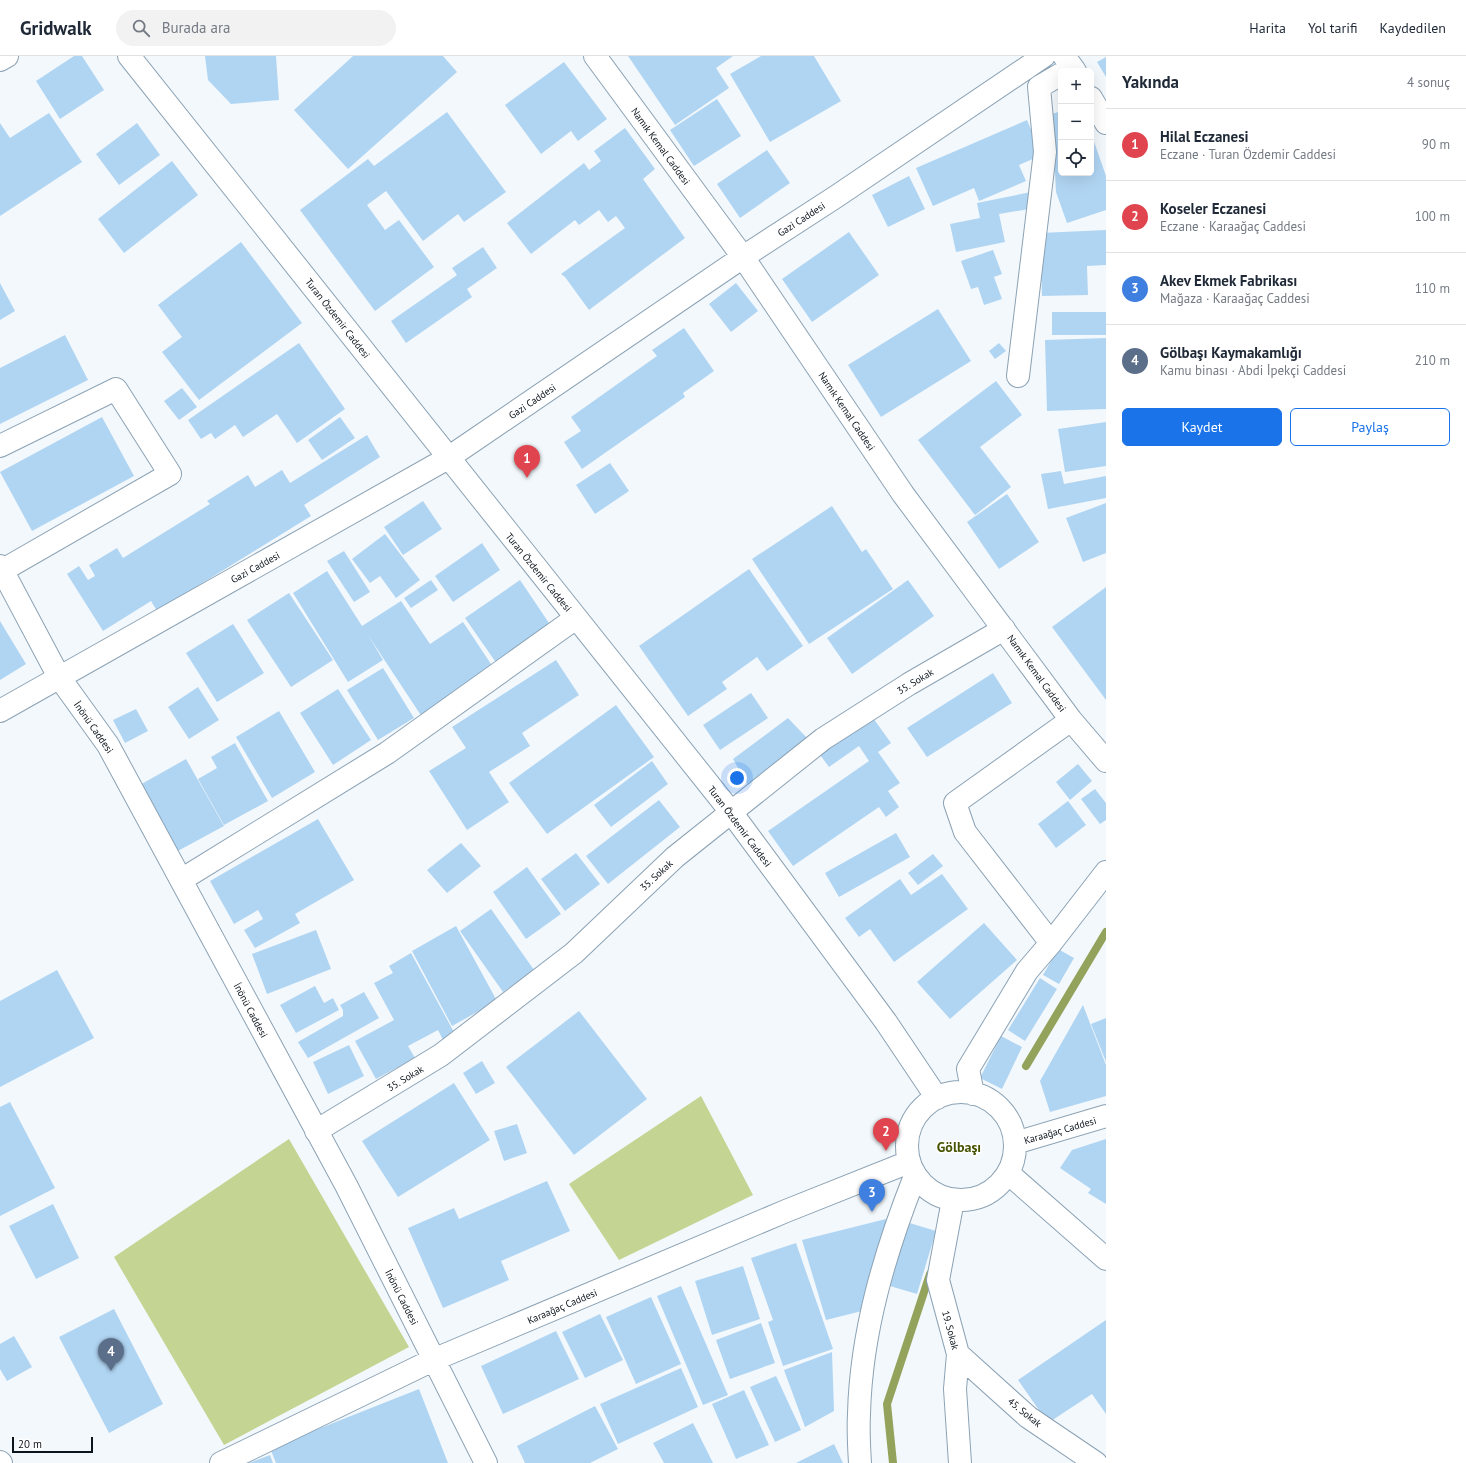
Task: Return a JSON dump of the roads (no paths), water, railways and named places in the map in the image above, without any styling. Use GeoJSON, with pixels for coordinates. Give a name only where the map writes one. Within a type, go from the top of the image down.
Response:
{"type":"FeatureCollection","features":[{"type":"Feature","properties":{"kind":"street"},"geometry":{"type":"LineString","coordinates":[[0,60],[7,56]]}},
{"type":"Feature","properties":{"kind":"street","name":"Turan Özdemir Caddesi"},"geometry":{"type":"LineString","coordinates":[[129,56],[731,812],[886,1022],[936,1098]]}},
{"type":"Feature","properties":{"kind":"street","name":"Gazi Caddesi"},"geometry":{"type":"LineString","coordinates":[[0,711],[448,458],[743,257],[837,196],[1044,56]]}},
{"type":"Feature","properties":{"kind":"street","name":"Namık Kemal Caddesi"},"geometry":{"type":"LineString","coordinates":[[605,60],[743,257],[903,494],[1071,720],[1106,762]]}},
{"type":"Feature","properties":{"kind":"street"},"geometry":{"type":"LineString","coordinates":[[1018,376],[1045,152],[1039,87],[1058,75]]}},
{"type":"Feature","properties":{"kind":"street"},"geometry":{"type":"LineString","coordinates":[[1094,103],[1106,123]]}},
{"type":"Feature","properties":{"kind":"street"},"geometry":{"type":"LineString","coordinates":[[0,446],[116,389],[170,474],[1,568]]}},
{"type":"Feature","properties":{"kind":"street","name":"İnönü Caddesi"},"geometry":{"type":"LineString","coordinates":[[1,568],[59,677],[108,745],[346,1186],[486,1463]]}},
{"type":"Feature","properties":{"kind":"street"},"geometry":{"type":"LineString","coordinates":[[181,880],[387,753],[576,618]]}},
{"type":"Feature","properties":{"kind":"street","name":"35. Sokak"},"geometry":{"type":"LineString","coordinates":[[316,1131],[448,1050],[574,953],[676,857],[823,739],[909,684],[1004,629]]}},
{"type":"Feature","properties":{"kind":"street"},"geometry":{"type":"LineString","coordinates":[[1051,944],[965,832],[955,803],[1071,720]]}},
{"type":"Feature","properties":{"kind":"street"},"geometry":{"type":"LineString","coordinates":[[973,1094],[968,1069],[1027,971],[1051,944],[1106,872]]}},
{"type":"Feature","properties":{"kind":"street"},"geometry":{"type":"LineString","coordinates":[[954,1093],[973,1094],[994,1103],[1009,1121],[1015,1143],[1012,1163],[1008,1173],[998,1186],[985,1195],[969,1200],[953,1200],[939,1196],[925,1188],[912,1169],[906,1143],[911,1125],[921,1109],[936,1098],[954,1093]]}},
{"type":"Feature","properties":{"kind":"street","name":"Karaağaç Caddesi"},"geometry":{"type":"LineString","coordinates":[[1015,1143],[1106,1116]]}},
{"type":"Feature","properties":{"kind":"street"},"geometry":{"type":"LineString","coordinates":[[860,1463],[859,1414],[864,1360],[871,1319],[876,1293],[888,1249],[912,1169]]}},
{"type":"Feature","properties":{"kind":"street","name":"Karaağaç Caddesi"},"geometry":{"type":"LineString","coordinates":[[221,1463],[433,1360],[786,1211],[912,1169]]}},
{"type":"Feature","properties":{"kind":"street"},"geometry":{"type":"LineString","coordinates":[[1008,1173],[1106,1259]]}},
{"type":"Feature","properties":{"kind":"street","name":"19. Sokak"},"geometry":{"type":"LineString","coordinates":[[953,1200],[938,1280],[958,1354],[956,1389],[960,1463]]}},
{"type":"Feature","properties":{"kind":"street","name":"45. Sokak"},"geometry":{"type":"LineString","coordinates":[[958,1354],[1028,1417],[1096,1463]]}},
{"type":"Feature","properties":{"kind":"waterway"},"geometry":{"type":"LineString","coordinates":[[1026,1066],[1106,932]]}},
{"type":"Feature","properties":{"kind":"waterway"},"geometry":{"type":"LineString","coordinates":[[893,1463],[887,1404],[930,1274]]}},
{"type":"Feature","properties":{"kind":"place","name":"Hilal Eczanesi"},"geometry":{"type":"Point","coordinates":[527,478]}},
{"type":"Feature","properties":{"kind":"place","name":"Koseler Eczanesi"},"geometry":{"type":"Point","coordinates":[886,1151]}},
{"type":"Feature","properties":{"kind":"place","name":"Akev Ekmek Fabrikası"},"geometry":{"type":"Point","coordinates":[872,1212]}},
{"type":"Feature","properties":{"kind":"place","name":"Gölbaşı Kaymakamlığı"},"geometry":{"type":"Point","coordinates":[111,1371]}},
{"type":"Feature","properties":{"kind":"district","name":"Gölbaşı"},"geometry":{"type":"Point","coordinates":[959,1147]}}]}
